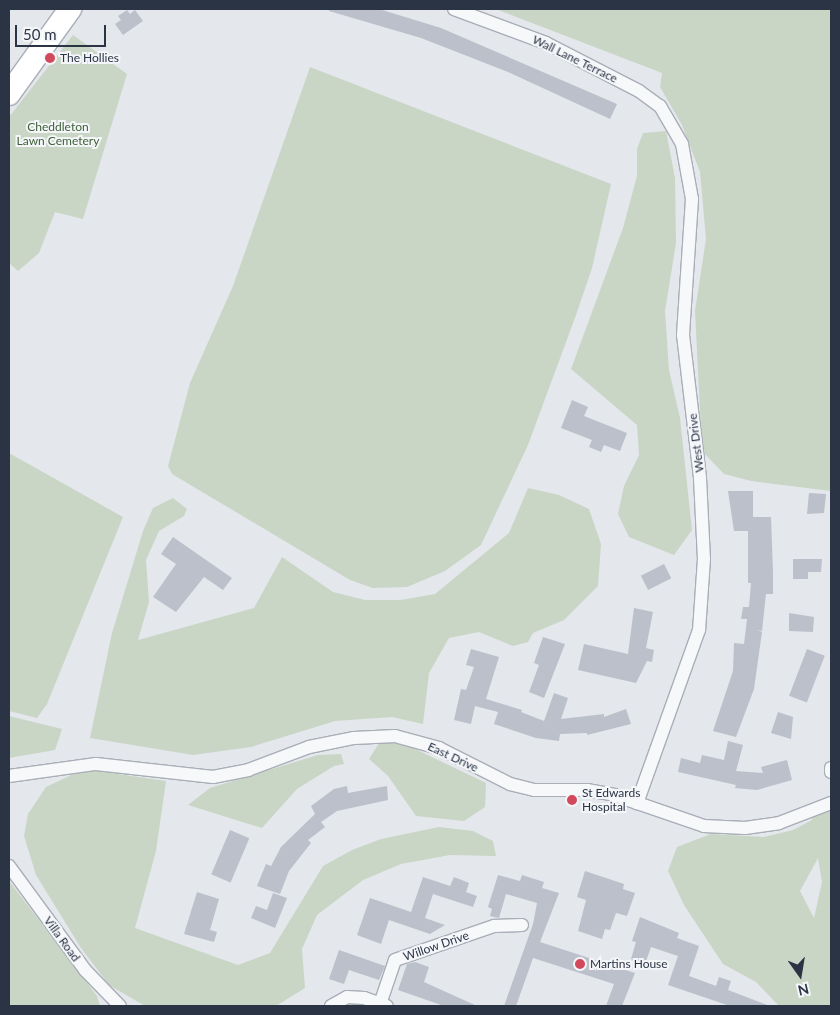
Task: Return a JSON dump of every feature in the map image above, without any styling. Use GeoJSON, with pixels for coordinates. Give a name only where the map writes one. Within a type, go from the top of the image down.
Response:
{"type":"FeatureCollection","features":[{"type":"Feature","properties":{"kind":"highway"},"geometry":{"type":"LineString","coordinates":[[9,94],[70,9]]}},
{"type":"Feature","properties":{"kind":"street","name":"Wall Lane Terrace"},"geometry":{"type":"LineString","coordinates":[[454,9],[546,42],[639,91]]}},
{"type":"Feature","properties":{"kind":"street","name":"West Drive"},"geometry":{"type":"LineString","coordinates":[[637,803],[699,630],[704,559],[700,478],[683,335],[692,198],[682,144],[660,106],[639,91]]}},
{"type":"Feature","properties":{"kind":"street","name":"East Drive"},"geometry":{"type":"LineString","coordinates":[[9,776],[96,764],[214,777],[248,770],[310,746],[354,738],[395,736],[440,748],[510,784],[534,790],[587,790],[637,803],[704,826],[745,828],[779,823],[831,803]]}},
{"type":"Feature","properties":{"kind":"street","name":"Villa Road"},"geometry":{"type":"LineString","coordinates":[[9,866],[85,970],[123,1005]]}},
{"type":"Feature","properties":{"kind":"street","name":"Willow Drive"},"geometry":{"type":"LineString","coordinates":[[331,1006],[347,997],[383,1005],[395,960],[494,926],[522,925]]}},
{"type":"Feature","properties":{"kind":"green space"},"geometry":{"type":"Polygon","coordinates":[[[496,9],[831,9],[831,491],[751,481],[724,474],[702,451],[695,311],[706,239],[700,172],[682,125],[660,87],[662,73],[496,9]]]}},
{"type":"Feature","properties":{"kind":"green space","name":"Cheddleton Lawn Cemetery"},"geometry":{"type":"Polygon","coordinates":[[[73,35],[127,74],[83,219],[55,212],[39,253],[18,271],[9,263],[9,117],[73,35]]]}},
{"type":"Feature","properties":{"kind":"green space"},"geometry":{"type":"Polygon","coordinates":[[[310,67],[611,184],[592,268],[576,315],[528,445],[481,545],[445,571],[407,587],[373,588],[350,580],[172,474],[168,466],[190,383],[233,286],[310,67]]]}},
{"type":"Feature","properties":{"kind":"green space"},"geometry":{"type":"Polygon","coordinates":[[[666,131],[675,178],[676,243],[665,311],[669,370],[680,418],[692,530],[674,555],[629,537],[618,514],[624,486],[639,455],[637,425],[571,369],[623,228],[637,176],[637,149],[643,133],[666,131]]]}},
{"type":"Feature","properties":{"kind":"green space"},"geometry":{"type":"Polygon","coordinates":[[[9,453],[123,517],[47,704],[37,718],[9,711],[9,453]]]}},
{"type":"Feature","properties":{"kind":"green space"},"geometry":{"type":"Polygon","coordinates":[[[528,488],[559,495],[589,509],[601,544],[598,586],[564,620],[533,633],[528,642],[513,646],[479,632],[449,638],[429,673],[423,724],[392,717],[335,721],[251,747],[193,755],[90,738],[112,633],[143,531],[153,508],[173,498],[187,509],[184,516],[159,531],[146,560],[149,602],[138,640],[254,608],[282,557],[333,592],[365,600],[401,600],[435,594],[509,533],[528,488]]]}},
{"type":"Feature","properties":{"kind":"green space"},"geometry":{"type":"Polygon","coordinates":[[[9,716],[62,729],[55,750],[9,758],[9,716]]]}},
{"type":"Feature","properties":{"kind":"green space"},"geometry":{"type":"Polygon","coordinates":[[[381,740],[411,747],[486,783],[485,807],[464,821],[416,816],[388,776],[369,759],[381,740]]]}},
{"type":"Feature","properties":{"kind":"green space"},"geometry":{"type":"Polygon","coordinates":[[[341,754],[344,764],[334,766],[297,789],[262,828],[188,805],[210,788],[318,755],[341,754]]]}},
{"type":"Feature","properties":{"kind":"green space"},"geometry":{"type":"Polygon","coordinates":[[[84,769],[166,781],[156,851],[135,928],[238,965],[270,953],[323,866],[352,850],[381,839],[439,827],[473,831],[493,841],[496,856],[450,855],[401,864],[363,880],[317,915],[302,949],[305,988],[276,1006],[145,1006],[109,985],[81,948],[36,875],[24,836],[28,814],[46,787],[84,769]]]}},
{"type":"Feature","properties":{"kind":"green space"},"geometry":{"type":"Polygon","coordinates":[[[831,806],[831,1006],[779,1006],[756,982],[723,964],[684,905],[668,871],[677,847],[711,834],[764,837],[793,830],[812,820],[811,811],[831,806]],[[818,858],[800,891],[814,918],[822,882],[818,858]]]}},
{"type":"Feature","properties":{"kind":"green space"},"geometry":{"type":"Polygon","coordinates":[[[9,881],[97,996],[100,1006],[9,1006],[9,881]]]}},
{"type":"Feature","properties":{"kind":"building"},"geometry":{"type":"Polygon","coordinates":[[[329,9],[379,9],[441,28],[617,104],[610,119],[508,72],[421,38],[329,11],[329,9]]]}},
{"type":"Feature","properties":{"kind":"building"},"geometry":{"type":"Polygon","coordinates":[[[127,10],[130,14],[135,10],[143,21],[123,35],[115,24],[121,20],[118,16],[127,10]]]}},
{"type":"Feature","properties":{"kind":"building"},"geometry":{"type":"Polygon","coordinates":[[[572,400],[588,407],[584,416],[627,433],[620,451],[604,445],[601,452],[589,447],[592,440],[561,428],[572,400]]]}},
{"type":"Feature","properties":{"kind":"building"},"geometry":{"type":"Polygon","coordinates":[[[728,491],[753,491],[753,517],[771,517],[773,572],[773,594],[766,594],[762,631],[757,630],[762,632],[754,689],[736,737],[713,731],[733,671],[734,643],[744,644],[747,619],[741,619],[743,607],[749,607],[751,583],[748,583],[748,531],[734,531],[728,491]]]}},
{"type":"Feature","properties":{"kind":"building"},"geometry":{"type":"Polygon","coordinates":[[[809,493],[826,494],[824,513],[807,514],[809,493]]]}},
{"type":"Feature","properties":{"kind":"building"},"geometry":{"type":"Polygon","coordinates":[[[173,537],[232,578],[223,590],[204,577],[176,612],[153,597],[176,564],[161,554],[173,537]]]}},
{"type":"Feature","properties":{"kind":"building"},"geometry":{"type":"Polygon","coordinates":[[[793,559],[822,559],[821,572],[808,572],[808,579],[793,579],[793,559]]]}},
{"type":"Feature","properties":{"kind":"building"},"geometry":{"type":"Polygon","coordinates":[[[664,564],[671,578],[648,590],[641,576],[664,564]]]}},
{"type":"Feature","properties":{"kind":"building"},"geometry":{"type":"Polygon","coordinates":[[[634,608],[653,612],[646,648],[654,650],[652,662],[647,661],[636,683],[578,670],[584,644],[628,654],[634,608]]]}},
{"type":"Feature","properties":{"kind":"building"},"geometry":{"type":"Polygon","coordinates":[[[789,613],[814,617],[813,632],[789,631],[789,613]]]}},
{"type":"Feature","properties":{"kind":"building"},"geometry":{"type":"Polygon","coordinates":[[[543,637],[565,644],[544,698],[529,692],[539,665],[534,663],[543,637]]]}},
{"type":"Feature","properties":{"kind":"building"},"geometry":{"type":"Polygon","coordinates":[[[471,649],[499,657],[486,699],[522,710],[521,712],[544,721],[554,693],[568,698],[561,719],[604,714],[604,717],[626,709],[631,724],[587,735],[587,733],[560,734],[559,741],[536,738],[494,724],[498,712],[475,706],[471,724],[454,720],[461,689],[466,690],[474,667],[466,665],[471,649]]]}},
{"type":"Feature","properties":{"kind":"building"},"geometry":{"type":"Polygon","coordinates":[[[807,649],[825,656],[807,702],[789,696],[807,649]]]}},
{"type":"Feature","properties":{"kind":"building"},"geometry":{"type":"Polygon","coordinates":[[[778,712],[793,717],[791,739],[771,733],[778,712]]]}},
{"type":"Feature","properties":{"kind":"building"},"geometry":{"type":"Polygon","coordinates":[[[728,741],[743,745],[736,771],[763,773],[761,767],[787,760],[792,780],[757,790],[735,788],[736,785],[678,772],[681,758],[700,763],[702,755],[724,760],[728,741]]]}},
{"type":"Feature","properties":{"kind":"building"},"geometry":{"type":"Polygon","coordinates":[[[347,786],[348,793],[387,786],[388,800],[337,811],[321,822],[325,827],[308,840],[311,843],[289,871],[280,894],[257,886],[266,864],[271,866],[281,847],[315,814],[311,806],[334,789],[347,786]]]}},
{"type":"Feature","properties":{"kind":"building"},"geometry":{"type":"Polygon","coordinates":[[[230,830],[249,838],[231,882],[211,874],[230,830]]]}},
{"type":"Feature","properties":{"kind":"building"},"geometry":{"type":"Polygon","coordinates":[[[585,871],[624,884],[623,889],[635,893],[627,916],[616,913],[610,930],[605,929],[602,939],[578,931],[586,900],[577,897],[585,871]]]}},
{"type":"Feature","properties":{"kind":"building"},"geometry":{"type":"Polygon","coordinates":[[[498,875],[520,881],[522,875],[544,882],[542,888],[559,893],[540,942],[635,973],[622,1006],[606,1006],[614,984],[533,958],[516,1006],[504,1006],[533,924],[537,903],[506,894],[499,918],[490,916],[492,909],[488,907],[498,875]]]}},
{"type":"Feature","properties":{"kind":"building"},"geometry":{"type":"Polygon","coordinates":[[[423,877],[450,886],[454,877],[469,883],[466,892],[477,896],[473,907],[433,894],[425,918],[445,925],[430,934],[389,920],[381,944],[357,935],[370,898],[411,912],[423,877]]]}},
{"type":"Feature","properties":{"kind":"building"},"geometry":{"type":"Polygon","coordinates":[[[197,892],[219,899],[210,930],[217,932],[214,942],[184,934],[197,892]]]}},
{"type":"Feature","properties":{"kind":"building"},"geometry":{"type":"Polygon","coordinates":[[[273,893],[287,898],[275,928],[251,918],[256,906],[267,910],[273,893]]]}},
{"type":"Feature","properties":{"kind":"building"},"geometry":{"type":"Polygon","coordinates":[[[640,917],[679,933],[677,938],[699,946],[689,976],[716,986],[719,977],[731,981],[728,990],[770,1006],[730,1006],[668,985],[678,956],[651,947],[645,964],[631,959],[636,942],[632,941],[640,917]]]}},
{"type":"Feature","properties":{"kind":"building"},"geometry":{"type":"Polygon","coordinates":[[[339,950],[385,966],[379,980],[349,970],[344,984],[329,979],[339,950]]]}},
{"type":"Feature","properties":{"kind":"building"},"geometry":{"type":"Polygon","coordinates":[[[415,962],[429,967],[424,982],[477,1006],[444,1006],[398,990],[407,964],[415,962]]]}},
{"type":"Feature","properties":{"kind":"place","name":"The Hollies"},"geometry":{"type":"Point","coordinates":[50,58]}},
{"type":"Feature","properties":{"kind":"place","name":"St Edwards Hospital"},"geometry":{"type":"Point","coordinates":[572,800]}},
{"type":"Feature","properties":{"kind":"place","name":"Martins House"},"geometry":{"type":"Point","coordinates":[580,964]}}]}
